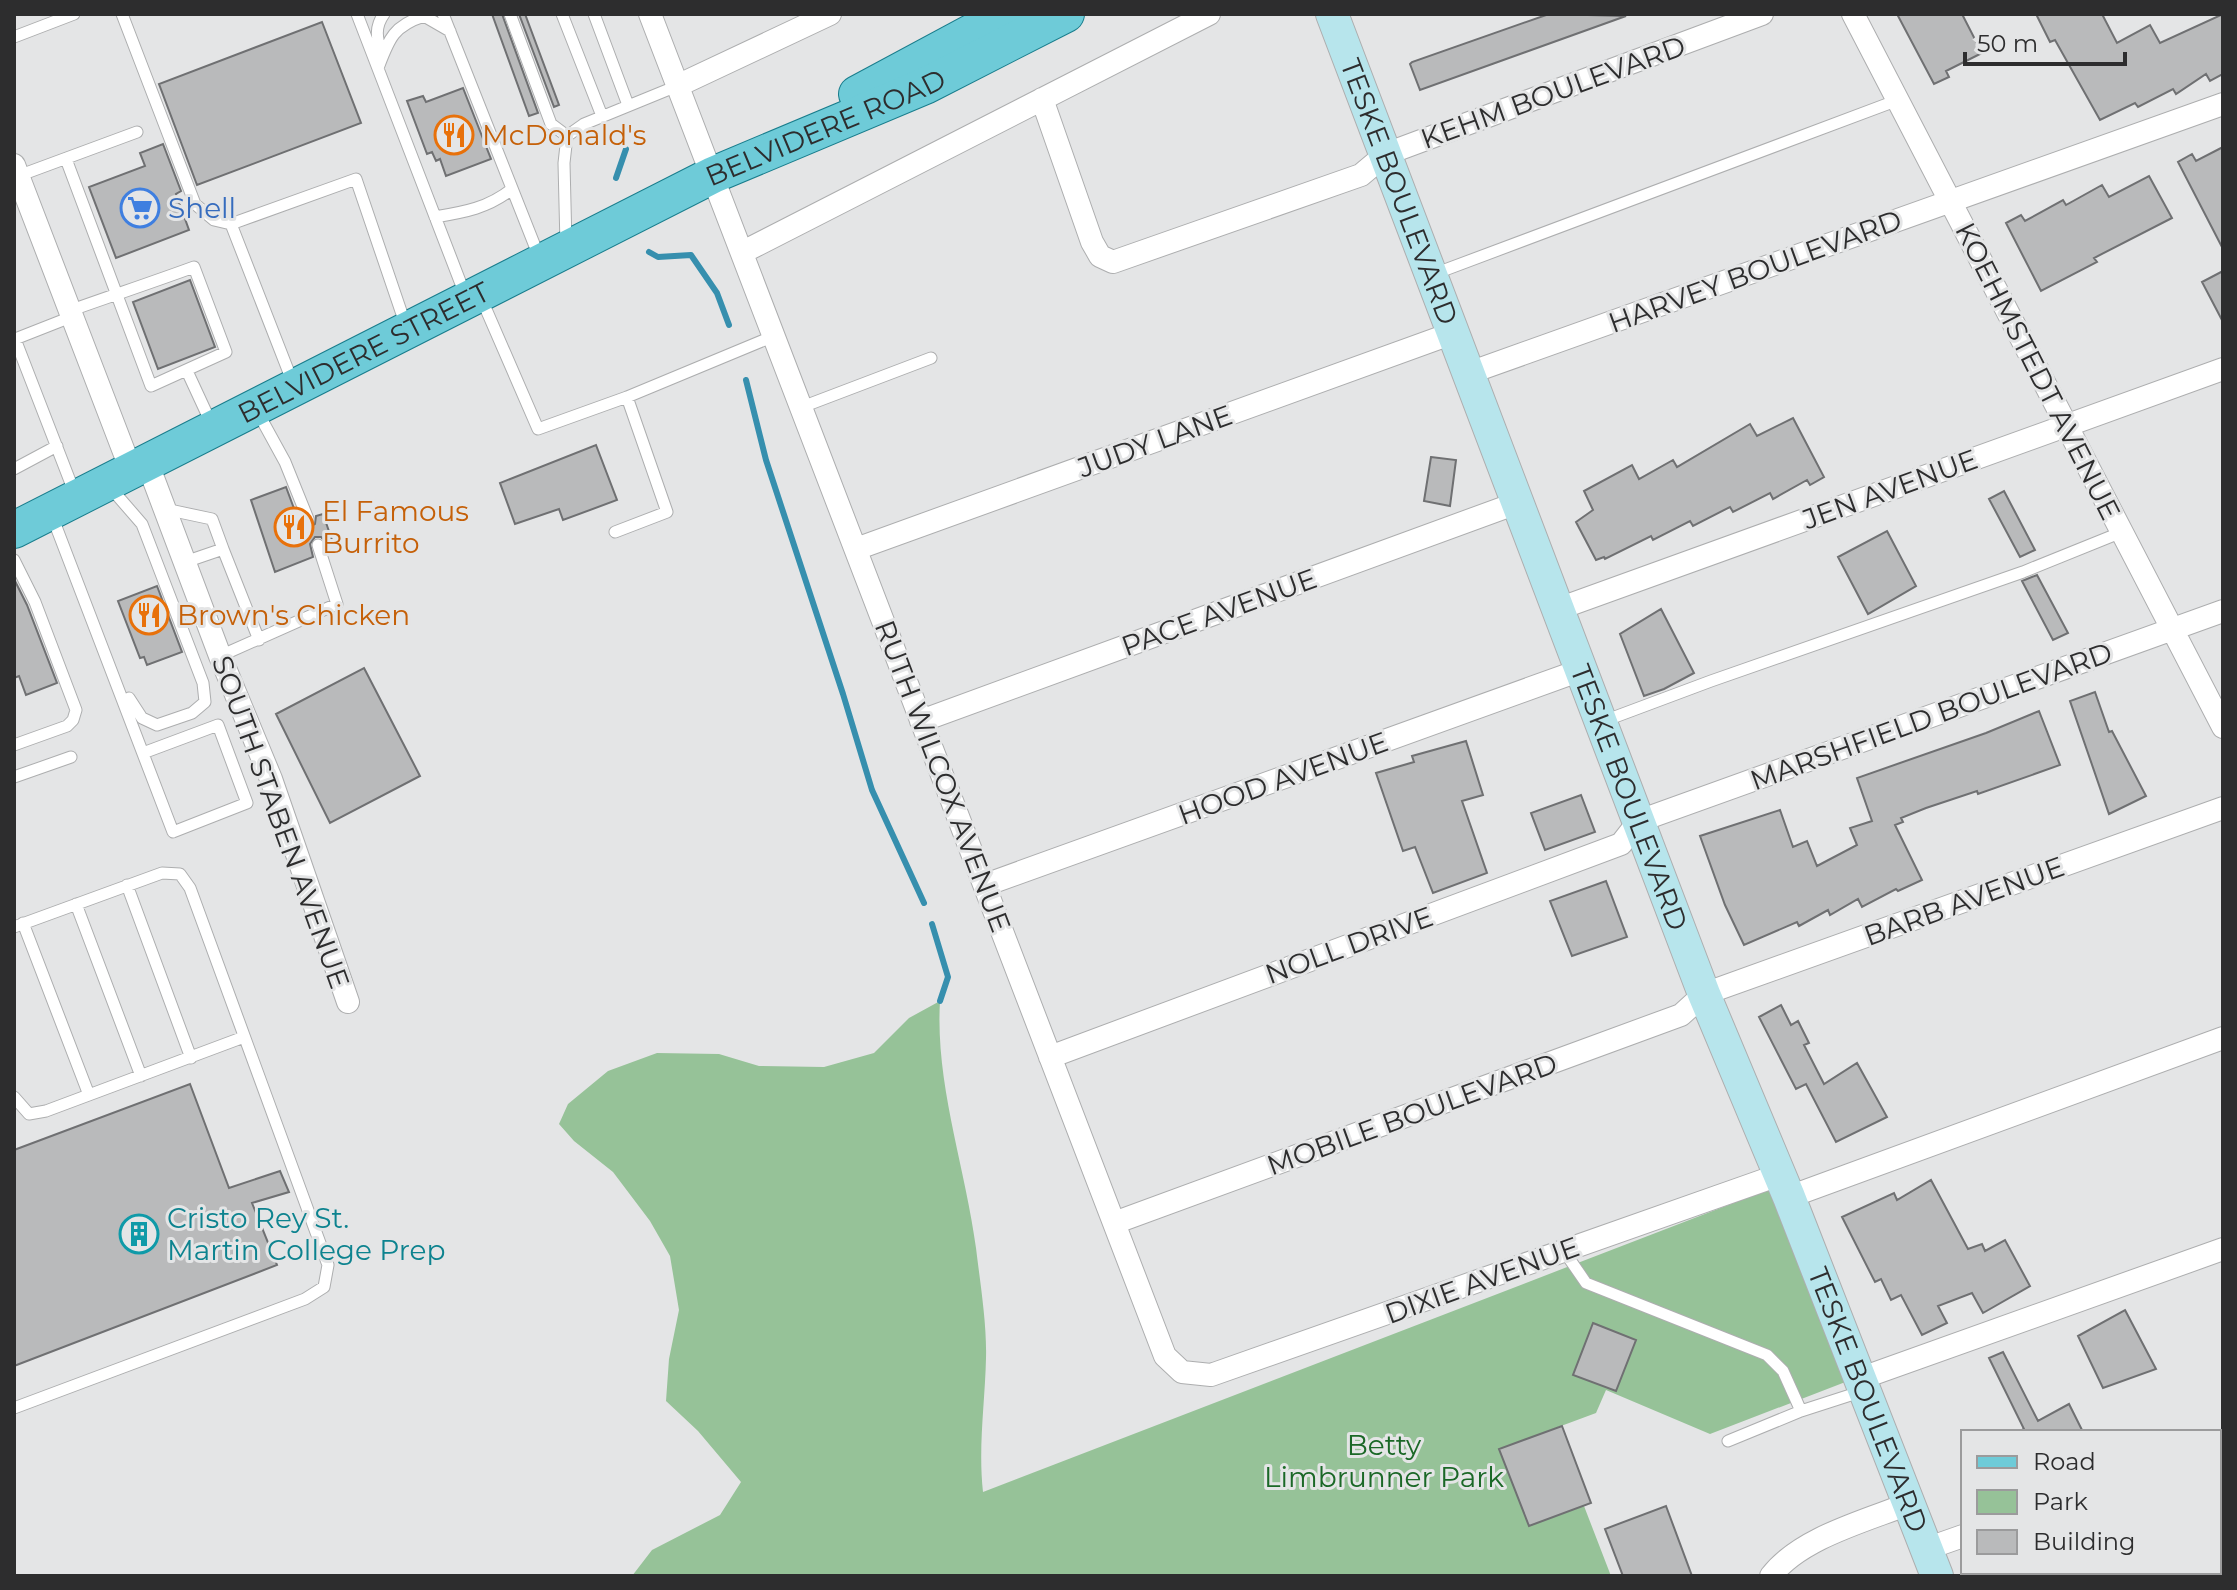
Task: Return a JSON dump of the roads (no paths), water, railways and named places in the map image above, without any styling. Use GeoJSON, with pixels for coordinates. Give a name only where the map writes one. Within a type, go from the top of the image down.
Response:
{"type":"FeatureCollection","features":[{"type":"Feature","properties":{"kind":"main road","name":"BELVIDERE ROAD"},"geometry":{"type":"LineString","coordinates":[[713,175],[903,67],[1006,14]]}},
{"type":"Feature","properties":{"kind":"main road","name":"BELVIDERE ROAD"},"geometry":{"type":"LineString","coordinates":[[713,175],[925,86],[1066,14]]}},
{"type":"Feature","properties":{"kind":"main road","name":"BELVIDERE STREET"},"geometry":{"type":"LineString","coordinates":[[64,506],[713,175]]}},
{"type":"Feature","properties":{"kind":"street","name":"RUTH WILCOX AVENUE"},"geometry":{"type":"LineString","coordinates":[[650,14],[1165,1356],[1182,1372]]}},
{"type":"Feature","properties":{"kind":"street"},"geometry":{"type":"LineString","coordinates":[[677,86],[804,19],[830,14]]}},
{"type":"Feature","properties":{"kind":"street"},"geometry":{"type":"LineString","coordinates":[[743,252],[1209,14]]}},
{"type":"Feature","properties":{"kind":"street","name":"TESKE BOULEVARD"},"geometry":{"type":"LineString","coordinates":[[1332,14],[1704,994],[1784,1186],[1932,1563]]}},
{"type":"Feature","properties":{"kind":"street","name":"KEHM BOULEVARD"},"geometry":{"type":"LineString","coordinates":[[1042,99],[1092,242],[1100,256],[1113,262],[1361,175],[1386,154],[1762,14]]}},
{"type":"Feature","properties":{"kind":"street","name":"KOEHMSTEDT AVENUE"},"geometry":{"type":"LineString","coordinates":[[1853,14],[2223,727]]}},
{"type":"Feature","properties":{"kind":"street","name":"HARVEY BOULEVARD"},"geometry":{"type":"LineString","coordinates":[[1469,373],[2223,104]]}},
{"type":"Feature","properties":{"kind":"street","name":"SOUTH STABEN AVENUE"},"geometry":{"type":"LineString","coordinates":[[16,170],[70,314],[64,506],[165,509],[220,656],[271,779],[348,1002]]}},
{"type":"Feature","properties":{"kind":"street","name":"JUDY LANE"},"geometry":{"type":"LineString","coordinates":[[856,549],[1453,333]]}},
{"type":"Feature","properties":{"kind":"street","name":"JEN AVENUE"},"geometry":{"type":"LineString","coordinates":[[1558,609],[2223,369]]}},
{"type":"Feature","properties":{"kind":"street","name":"PACE AVENUE"},"geometry":{"type":"LineString","coordinates":[[921,721],[1517,503]]}},
{"type":"Feature","properties":{"kind":"street","name":"MARSHFIELD BOULEVARD"},"geometry":{"type":"LineString","coordinates":[[1639,821],[2223,611]]}},
{"type":"Feature","properties":{"kind":"street","name":"HOOD AVENUE"},"geometry":{"type":"LineString","coordinates":[[985,885],[1581,670]]}},
{"type":"Feature","properties":{"kind":"street","name":"BARB AVENUE"},"geometry":{"type":"LineString","coordinates":[[1704,994],[2223,808]]}},
{"type":"Feature","properties":{"kind":"street","name":"NOLL DRIVE"},"geometry":{"type":"LineString","coordinates":[[1050,1057],[1621,844],[1639,821]]}},
{"type":"Feature","properties":{"kind":"street","name":"MOBILE BOULEVARD"},"geometry":{"type":"LineString","coordinates":[[1114,1223],[1681,1015],[1704,994]]}},
{"type":"Feature","properties":{"kind":"street","name":"DIXIE AVENUE"},"geometry":{"type":"LineString","coordinates":[[1182,1372],[1211,1375],[1249,1363],[1564,1251],[1784,1186],[2223,1038]]}},
{"type":"Feature","properties":{"kind":"street"},"geometry":{"type":"LineString","coordinates":[[1862,1385],[2223,1249]]}},
{"type":"Feature","properties":{"kind":"street"},"geometry":{"type":"LineString","coordinates":[[1771,1576],[1792,1555],[1818,1540],[1908,1504]]}},
{"type":"Feature","properties":{"kind":"street"},"geometry":{"type":"LineString","coordinates":[[1932,1563],[1961,1538]]}},
{"type":"Feature","properties":{"kind":"lane"},"geometry":{"type":"LineString","coordinates":[[14,37],[74,14]]}},
{"type":"Feature","properties":{"kind":"lane"},"geometry":{"type":"LineString","coordinates":[[122,14],[195,204],[214,220],[231,224],[356,179],[408,330]]}},
{"type":"Feature","properties":{"kind":"lane"},"geometry":{"type":"LineString","coordinates":[[357,14],[380,63],[435,217],[538,429],[627,397],[775,336]]}},
{"type":"Feature","properties":{"kind":"lane"},"geometry":{"type":"LineString","coordinates":[[380,63],[376,34],[378,22],[384,14]]}},
{"type":"Feature","properties":{"kind":"lane"},"geometry":{"type":"LineString","coordinates":[[443,14],[512,189],[554,256]]}},
{"type":"Feature","properties":{"kind":"lane"},"geometry":{"type":"LineString","coordinates":[[510,14],[551,124],[567,136]]}},
{"type":"Feature","properties":{"kind":"lane"},"geometry":{"type":"LineString","coordinates":[[562,14],[602,116]]}},
{"type":"Feature","properties":{"kind":"lane"},"geometry":{"type":"LineString","coordinates":[[594,14],[628,105]]}},
{"type":"Feature","properties":{"kind":"lane"},"geometry":{"type":"LineString","coordinates":[[380,63],[393,32],[422,15],[450,32]]}},
{"type":"Feature","properties":{"kind":"lane"},"geometry":{"type":"LineString","coordinates":[[554,256],[567,136],[584,124],[677,86]]}},
{"type":"Feature","properties":{"kind":"lane"},"geometry":{"type":"LineString","coordinates":[[1431,276],[1898,100]]}},
{"type":"Feature","properties":{"kind":"lane"},"geometry":{"type":"LineString","coordinates":[[16,170],[66,159],[137,132]]}},
{"type":"Feature","properties":{"kind":"lane"},"geometry":{"type":"LineString","coordinates":[[66,159],[117,294],[151,386],[226,352],[194,267],[117,294],[15,339],[57,446],[64,506],[107,656],[143,753],[173,832],[247,803],[218,725],[143,753]]}},
{"type":"Feature","properties":{"kind":"lane"},"geometry":{"type":"LineString","coordinates":[[435,217],[473,211],[497,201],[512,189]]}},
{"type":"Feature","properties":{"kind":"lane"},"geometry":{"type":"LineString","coordinates":[[231,224],[294,388]]}},
{"type":"Feature","properties":{"kind":"lane"},"geometry":{"type":"LineString","coordinates":[[802,407],[931,358]]}},
{"type":"Feature","properties":{"kind":"lane"},"geometry":{"type":"LineString","coordinates":[[187,371],[214,428]]}},
{"type":"Feature","properties":{"kind":"lane"},"geometry":{"type":"LineString","coordinates":[[615,532],[667,512],[627,397]]}},
{"type":"Feature","properties":{"kind":"lane"},"geometry":{"type":"LineString","coordinates":[[255,407],[285,462],[308,519]]}},
{"type":"Feature","properties":{"kind":"lane"},"geometry":{"type":"LineString","coordinates":[[14,469],[57,446]]}},
{"type":"Feature","properties":{"kind":"lane"},"geometry":{"type":"LineString","coordinates":[[64,506],[142,524],[203,683],[205,702],[192,713],[157,725],[142,718],[130,703],[117,665],[107,656]]}},
{"type":"Feature","properties":{"kind":"lane"},"geometry":{"type":"LineString","coordinates":[[14,745],[67,726],[76,710],[35,602],[64,506]]}},
{"type":"Feature","properties":{"kind":"lane"},"geometry":{"type":"LineString","coordinates":[[165,509],[212,519],[259,640]]}},
{"type":"Feature","properties":{"kind":"lane"},"geometry":{"type":"LineString","coordinates":[[1601,722],[2023,572],[2122,532]]}},
{"type":"Feature","properties":{"kind":"lane"},"geometry":{"type":"LineString","coordinates":[[220,656],[337,604],[318,545]]}},
{"type":"Feature","properties":{"kind":"lane"},"geometry":{"type":"LineString","coordinates":[[185,562],[223,549]]}},
{"type":"Feature","properties":{"kind":"lane"},"geometry":{"type":"LineString","coordinates":[[14,777],[71,757]]}},
{"type":"Feature","properties":{"kind":"lane"},"geometry":{"type":"LineString","coordinates":[[14,1408],[305,1299],[324,1287],[328,1265],[190,888],[180,874],[162,873],[19,925],[89,1095]]}},
{"type":"Feature","properties":{"kind":"lane"},"geometry":{"type":"LineString","coordinates":[[127,885],[191,1058]]}},
{"type":"Feature","properties":{"kind":"lane"},"geometry":{"type":"LineString","coordinates":[[76,904],[141,1076]]}},
{"type":"Feature","properties":{"kind":"lane"},"geometry":{"type":"LineString","coordinates":[[14,1097],[29,1114],[46,1111],[244,1037]]}},
{"type":"Feature","properties":{"kind":"lane"},"geometry":{"type":"LineString","coordinates":[[1564,1251],[1586,1283],[1767,1355],[1783,1371],[1801,1411]]}},
{"type":"Feature","properties":{"kind":"lane"},"geometry":{"type":"LineString","coordinates":[[1728,1441],[1862,1385]]}},
{"type":"Feature","properties":{"kind":"waterway"},"geometry":{"type":"LineString","coordinates":[[616,178],[626,149]]}},
{"type":"Feature","properties":{"kind":"waterway"},"geometry":{"type":"LineString","coordinates":[[649,252],[658,257],[691,255],[717,293],[729,325]]}},
{"type":"Feature","properties":{"kind":"waterway"},"geometry":{"type":"LineString","coordinates":[[746,380],[766,460],[872,790],[924,903]]}},
{"type":"Feature","properties":{"kind":"waterway"},"geometry":{"type":"LineString","coordinates":[[932,924],[948,977],[940,1001]]}},
{"type":"Feature","properties":{"kind":"place","name":"McDonald's"},"geometry":{"type":"Point","coordinates":[454,135]}},
{"type":"Feature","properties":{"kind":"place","name":"Shell"},"geometry":{"type":"Point","coordinates":[140,208]}},
{"type":"Feature","properties":{"kind":"place","name":"El Famous Burrito"},"geometry":{"type":"Point","coordinates":[294,527]}},
{"type":"Feature","properties":{"kind":"place","name":"Brown's Chicken"},"geometry":{"type":"Point","coordinates":[149,615]}},
{"type":"Feature","properties":{"kind":"place","name":"Cristo Rey St. Martin College Prep"},"geometry":{"type":"Point","coordinates":[139,1234]}},
{"type":"Feature","properties":{"kind":"park label","name":"Betty Limbrunner Park"},"geometry":{"type":"Point","coordinates":[1384,1461]}}]}
